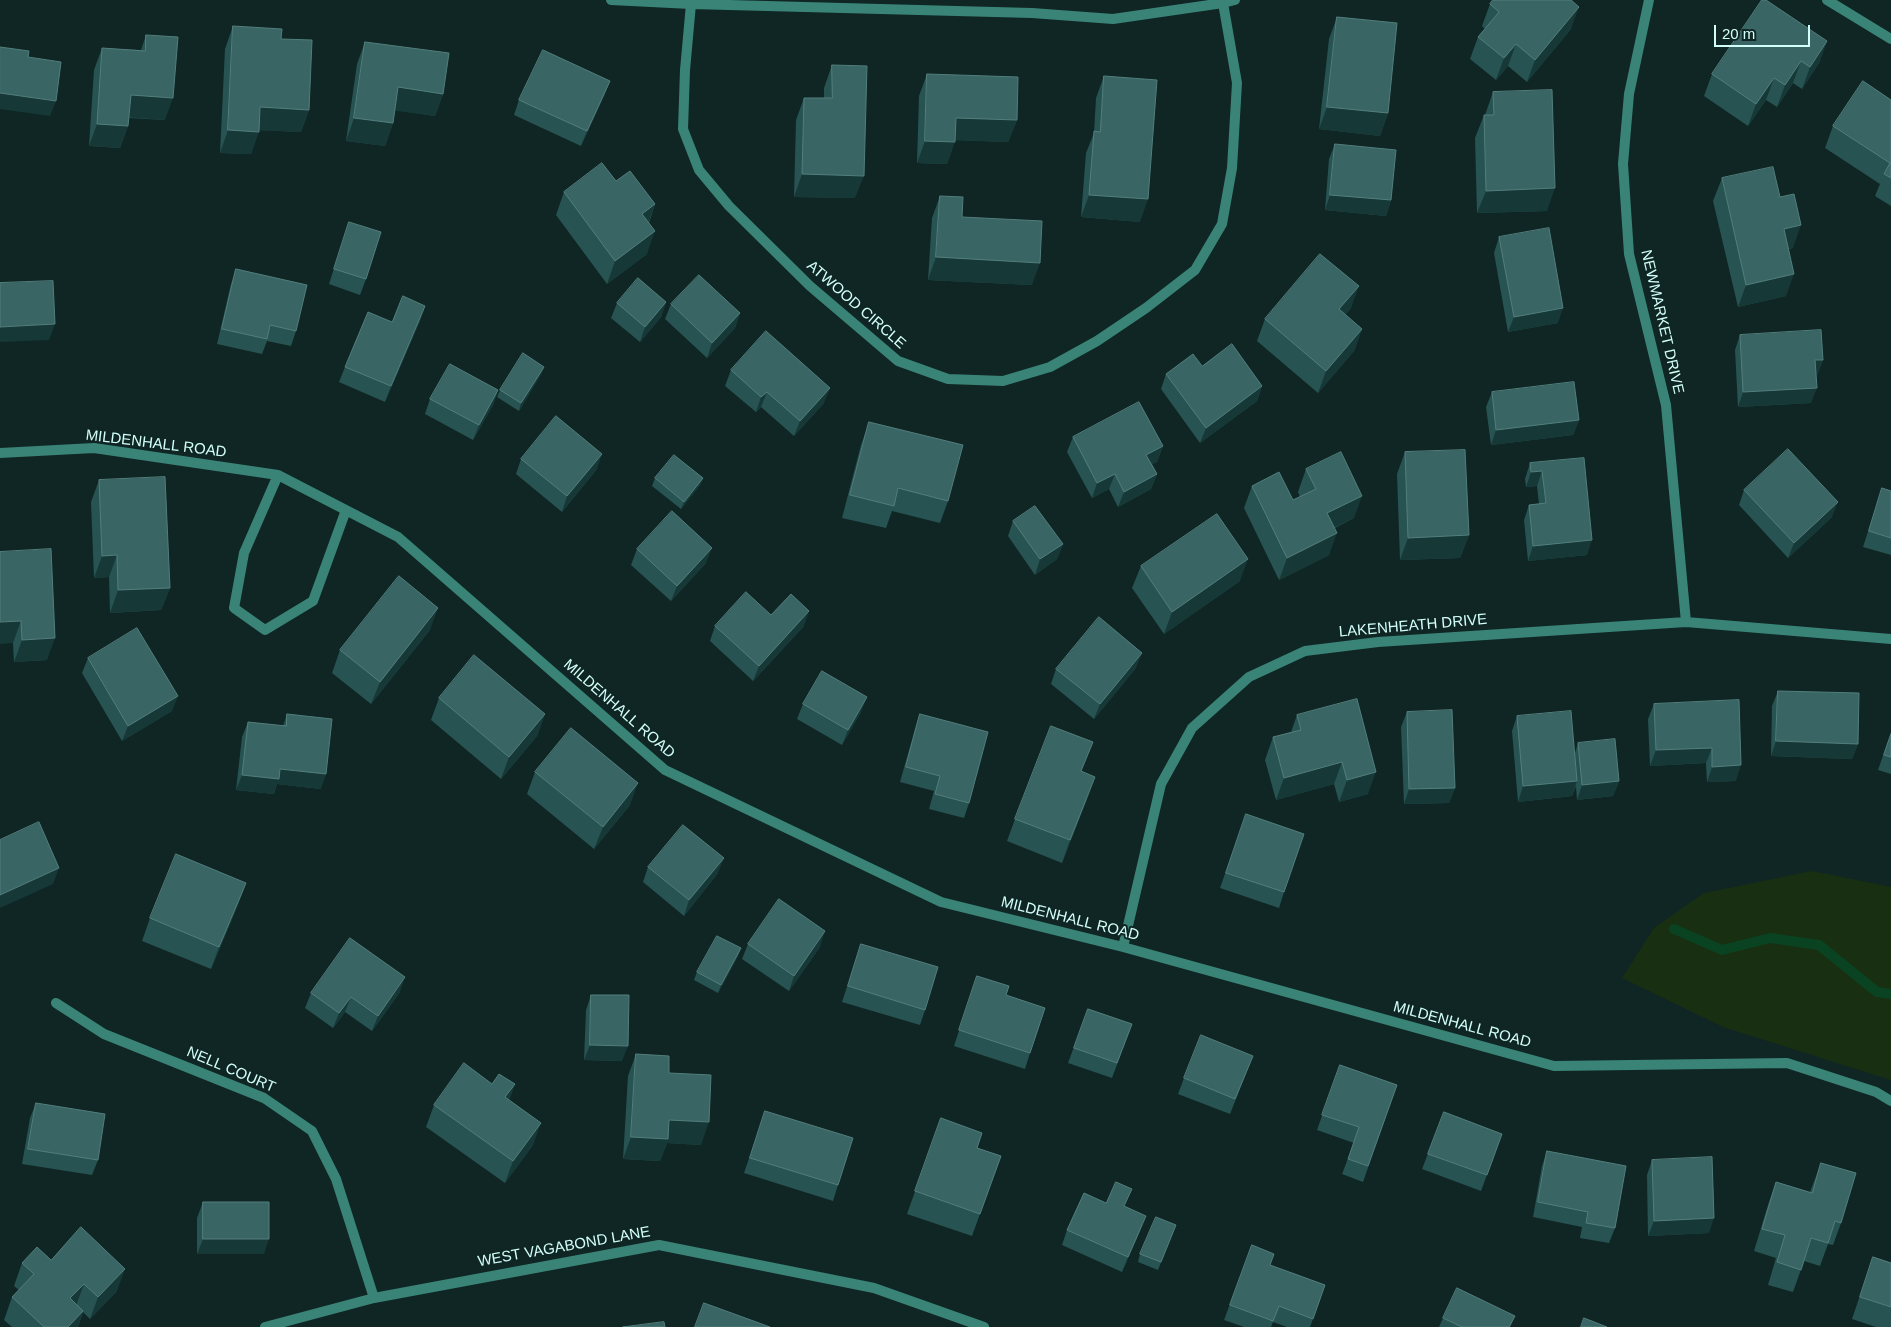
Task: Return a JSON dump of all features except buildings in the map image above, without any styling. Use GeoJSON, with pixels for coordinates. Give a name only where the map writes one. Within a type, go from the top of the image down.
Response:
{"type":"FeatureCollection","features":[{"type":"Feature","properties":{"kind":"street"},"geometry":{"type":"LineString","coordinates":[[611,0],[691,4],[1032,13],[1113,19],[1235,0]]}},
{"type":"Feature","properties":{"kind":"street","name":"NEWMARKET DRIVE"},"geometry":{"type":"LineString","coordinates":[[1649,0],[1629,94],[1624,173],[1629,254],[1666,404],[1686,622]]}},
{"type":"Feature","properties":{"kind":"street"},"geometry":{"type":"LineString","coordinates":[[1827,0],[1891,38]]}},
{"type":"Feature","properties":{"kind":"street","name":"ATWOOD CIRCLE"},"geometry":{"type":"LineString","coordinates":[[691,4],[685,70],[683,129],[699,170],[729,206],[810,286],[898,362],[948,379],[1003,380],[1050,367],[1097,341],[1146,308],[1195,270],[1222,224],[1232,168],[1237,83],[1223,3]]}},
{"type":"Feature","properties":{"kind":"street","name":"MILDENHALL ROAD"},"geometry":{"type":"LineString","coordinates":[[0,453],[94,448],[278,475],[398,537],[665,770],[941,902],[1123,947],[1554,1066],[1787,1063],[1876,1092],[1891,1100]]}},
{"type":"Feature","properties":{"kind":"street"},"geometry":{"type":"LineString","coordinates":[[278,475],[244,553],[234,608],[265,630],[313,601],[346,510]]}},
{"type":"Feature","properties":{"kind":"street","name":"LAKENHEATH DRIVE"},"geometry":{"type":"LineString","coordinates":[[1123,947],[1161,784],[1192,728],[1249,677],[1305,651],[1360,644],[1686,622],[1891,639]]}},
{"type":"Feature","properties":{"kind":"street","name":"NELL COURT"},"geometry":{"type":"LineString","coordinates":[[56,1003],[104,1034],[264,1098],[312,1131],[336,1179],[374,1298]]}},
{"type":"Feature","properties":{"kind":"street","name":"WEST VAGABOND LANE"},"geometry":{"type":"LineString","coordinates":[[265,1327],[374,1298],[659,1245],[874,1288],[984,1327]]}},
{"type":"Feature","properties":{"kind":"green space"},"geometry":{"type":"Polygon","coordinates":[[[1812,871],[1891,887],[1891,1080],[1723,1027],[1622,978],[1654,928],[1704,893],[1812,871]]]}},
{"type":"Feature","properties":{"kind":"waterway"},"geometry":{"type":"LineString","coordinates":[[1674,929],[1722,950],[1770,938],[1819,945],[1877,992],[1891,994]]}}]}
